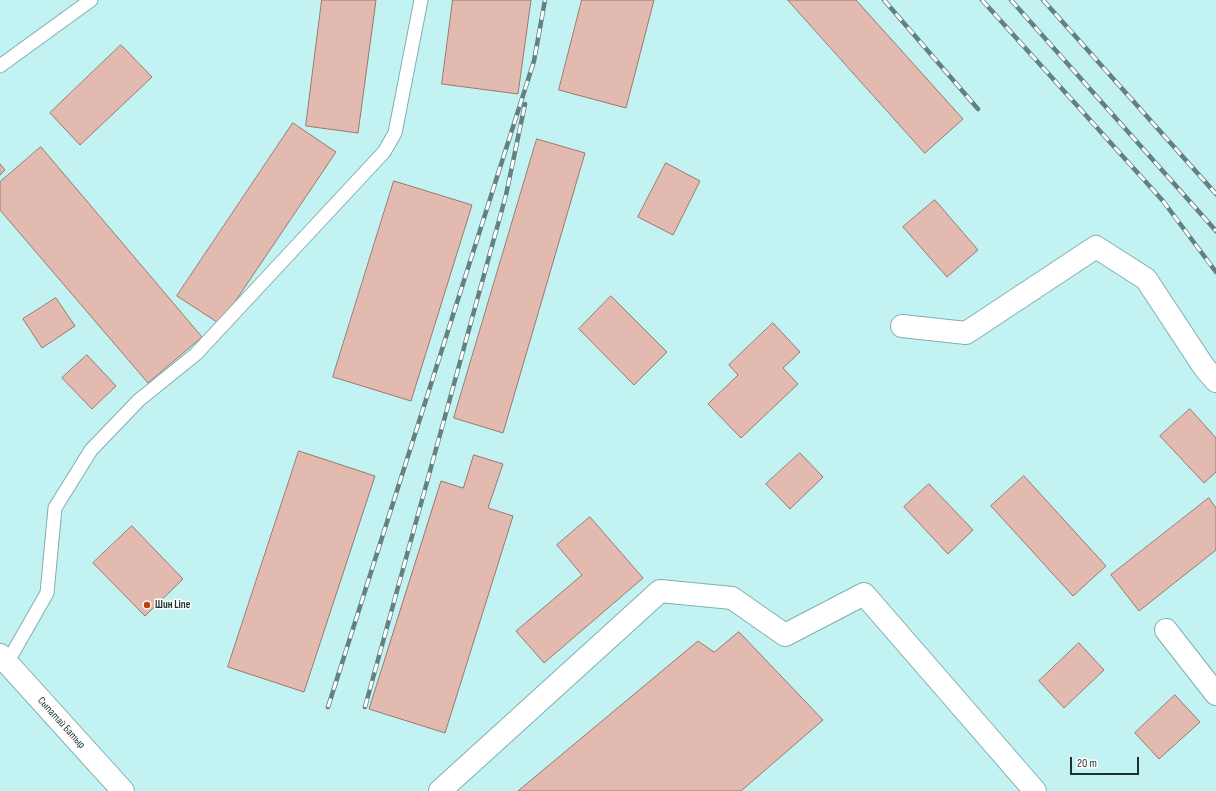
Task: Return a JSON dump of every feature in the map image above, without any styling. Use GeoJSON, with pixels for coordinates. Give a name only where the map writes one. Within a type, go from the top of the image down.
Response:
{"type":"FeatureCollection","features":[{"type":"Feature","properties":{"kind":"street"},"geometry":{"type":"LineString","coordinates":[[902,326],[966,333],[1096,247],[1146,279],[1204,367],[1216,381]]}},
{"type":"Feature","properties":{"kind":"street"},"geometry":{"type":"LineString","coordinates":[[440,791],[660,591],[732,598],[785,635],[864,594],[1036,791]]}},
{"type":"Feature","properties":{"kind":"street"},"geometry":{"type":"LineString","coordinates":[[1166,630],[1216,694]]}},
{"type":"Feature","properties":{"kind":"street","name":"Сыпатай Батыр"},"geometry":{"type":"LineString","coordinates":[[3,659],[123,791]]}},
{"type":"Feature","properties":{"kind":"lane"},"geometry":{"type":"LineString","coordinates":[[0,66],[91,0]]}},
{"type":"Feature","properties":{"kind":"lane"},"geometry":{"type":"LineString","coordinates":[[3,659],[47,593],[55,508],[91,450],[139,400],[196,354],[384,152],[395,133],[422,0]]}},
{"type":"Feature","properties":{"kind":"building"},"geometry":{"type":"Polygon","coordinates":[[[322,0],[376,0],[358,133],[306,126],[322,0]]]}},
{"type":"Feature","properties":{"kind":"building"},"geometry":{"type":"Polygon","coordinates":[[[453,0],[531,0],[518,94],[442,84],[453,0]]]}},
{"type":"Feature","properties":{"kind":"building"},"geometry":{"type":"Polygon","coordinates":[[[582,0],[654,0],[626,108],[559,90],[582,0]]]}},
{"type":"Feature","properties":{"kind":"building"},"geometry":{"type":"Polygon","coordinates":[[[788,0],[856,0],[963,119],[925,153],[788,0]]]}},
{"type":"Feature","properties":{"kind":"building"},"geometry":{"type":"Polygon","coordinates":[[[121,45],[152,77],[80,145],[50,113],[121,45]]]}},
{"type":"Feature","properties":{"kind":"building"},"geometry":{"type":"Polygon","coordinates":[[[293,123],[336,152],[220,324],[177,296],[293,123]]]}},
{"type":"Feature","properties":{"kind":"building"},"geometry":{"type":"Polygon","coordinates":[[[537,139],[585,153],[503,433],[454,418],[537,139]]]}},
{"type":"Feature","properties":{"kind":"building"},"geometry":{"type":"Polygon","coordinates":[[[41,147],[202,337],[148,383],[0,210],[0,182],[41,147]]]}},
{"type":"Feature","properties":{"kind":"building"},"geometry":{"type":"Polygon","coordinates":[[[666,163],[700,181],[673,235],[638,217],[666,163]]]}},
{"type":"Feature","properties":{"kind":"building"},"geometry":{"type":"Polygon","coordinates":[[[0,164],[5,170],[0,175],[0,164]]]}},
{"type":"Feature","properties":{"kind":"building"},"geometry":{"type":"Polygon","coordinates":[[[394,181],[472,205],[411,401],[333,377],[394,181]]]}},
{"type":"Feature","properties":{"kind":"building"},"geometry":{"type":"Polygon","coordinates":[[[935,200],[978,250],[947,277],[903,227],[935,200]]]}},
{"type":"Feature","properties":{"kind":"building"},"geometry":{"type":"Polygon","coordinates":[[[611,296],[667,352],[634,385],[579,329],[611,296]]]}},
{"type":"Feature","properties":{"kind":"building"},"geometry":{"type":"Polygon","coordinates":[[[56,298],[75,326],[42,348],[23,319],[56,298]]]}},
{"type":"Feature","properties":{"kind":"building"},"geometry":{"type":"Polygon","coordinates":[[[773,323],[800,352],[783,368],[798,384],[741,438],[708,404],[738,375],[729,365],[773,323]]]}},
{"type":"Feature","properties":{"kind":"building"},"geometry":{"type":"Polygon","coordinates":[[[87,355],[116,386],[92,409],[62,378],[87,355]]]}},
{"type":"Feature","properties":{"kind":"building"},"geometry":{"type":"Polygon","coordinates":[[[1190,409],[1216,438],[1216,472],[1204,483],[1160,436],[1190,409]]]}},
{"type":"Feature","properties":{"kind":"building"},"geometry":{"type":"Polygon","coordinates":[[[299,451],[375,476],[304,692],[228,667],[299,451]]]}},
{"type":"Feature","properties":{"kind":"building"},"geometry":{"type":"Polygon","coordinates":[[[800,453],[823,477],[790,509],[766,484],[800,453]]]}},
{"type":"Feature","properties":{"kind":"building"},"geometry":{"type":"Polygon","coordinates":[[[474,455],[503,464],[488,508],[513,516],[445,733],[369,709],[441,481],[463,488],[474,455]]]}},
{"type":"Feature","properties":{"kind":"building"},"geometry":{"type":"Polygon","coordinates":[[[1024,476],[1106,566],[1073,596],[991,506],[1024,476]]]}},
{"type":"Feature","properties":{"kind":"building"},"geometry":{"type":"Polygon","coordinates":[[[929,484],[973,530],[948,554],[904,507],[929,484]]]}},
{"type":"Feature","properties":{"kind":"building"},"geometry":{"type":"Polygon","coordinates":[[[1209,498],[1216,508],[1216,550],[1139,611],[1111,575],[1209,498]]]}},
{"type":"Feature","properties":{"kind":"building"},"geometry":{"type":"Polygon","coordinates":[[[590,517],[643,578],[544,663],[516,631],[582,575],[557,545],[590,517]]]}},
{"type":"Feature","properties":{"kind":"building"},"geometry":{"type":"Polygon","coordinates":[[[132,526],[183,579],[145,616],[93,563],[132,526]]]}},
{"type":"Feature","properties":{"kind":"building"},"geometry":{"type":"Polygon","coordinates":[[[739,632],[823,720],[741,791],[518,791],[698,641],[714,652],[739,632]]]}},
{"type":"Feature","properties":{"kind":"building"},"geometry":{"type":"Polygon","coordinates":[[[1079,643],[1104,670],[1064,708],[1039,681],[1079,643]]]}},
{"type":"Feature","properties":{"kind":"building"},"geometry":{"type":"Polygon","coordinates":[[[1175,695],[1200,722],[1159,759],[1135,733],[1175,695]]]}},
{"type":"Feature","properties":{"kind":"railway"},"geometry":{"type":"LineString","coordinates":[[328,707],[534,61],[545,0]]}},
{"type":"Feature","properties":{"kind":"railway"},"geometry":{"type":"LineString","coordinates":[[884,0],[978,109]]}},
{"type":"Feature","properties":{"kind":"railway"},"geometry":{"type":"LineString","coordinates":[[982,0],[1163,201],[1216,272]]}},
{"type":"Feature","properties":{"kind":"railway"},"geometry":{"type":"LineString","coordinates":[[1011,0],[1216,231]]}},
{"type":"Feature","properties":{"kind":"railway"},"geometry":{"type":"LineString","coordinates":[[1043,0],[1216,194]]}},
{"type":"Feature","properties":{"kind":"railway"},"geometry":{"type":"LineString","coordinates":[[365,707],[506,195],[525,104]]}},
{"type":"Feature","properties":{"kind":"place","name":"Шин Line"},"geometry":{"type":"Point","coordinates":[147,605]}}]}
